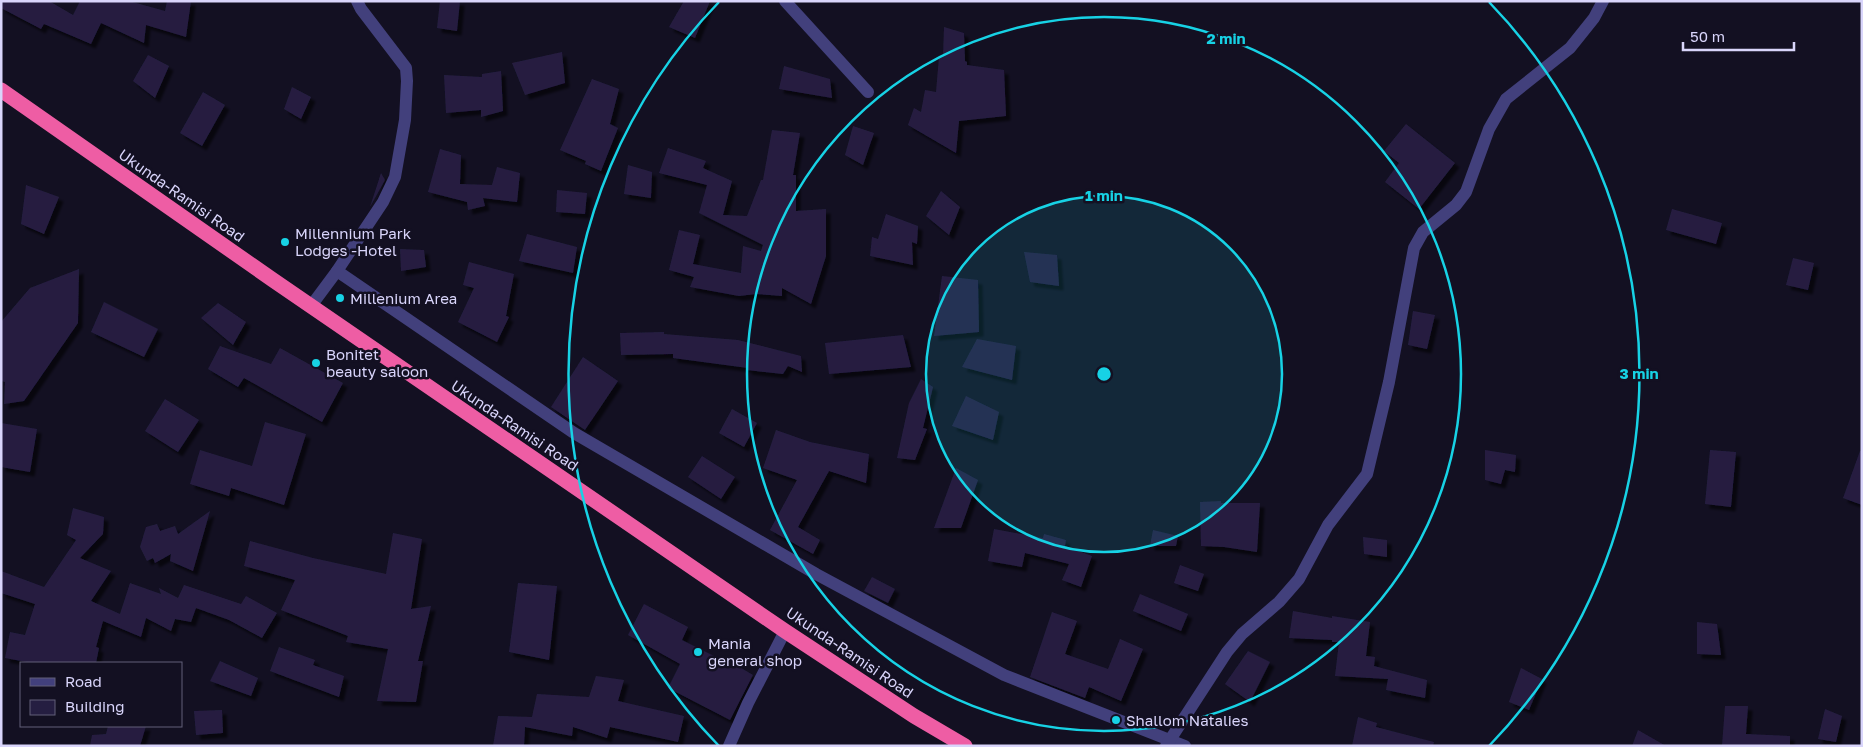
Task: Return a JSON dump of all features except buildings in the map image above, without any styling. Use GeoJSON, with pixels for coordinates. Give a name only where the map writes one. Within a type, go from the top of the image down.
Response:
{"type":"FeatureCollection","features":[{"type":"Feature","properties":{"kind":"highway","name":"Ukunda-Ramisi Road"},"geometry":{"type":"LineString","coordinates":[[1,90],[311,306],[785,631],[914,716],[965,746]]}},
{"type":"Feature","properties":{"kind":"street"},"geometry":{"type":"LineString","coordinates":[[311,306],[383,202],[396,178],[405,120],[406,68],[357,1]]}},
{"type":"Feature","properties":{"kind":"street"},"geometry":{"type":"LineString","coordinates":[[785,1],[868,92]]}},
{"type":"Feature","properties":{"kind":"street"},"geometry":{"type":"LineString","coordinates":[[1168,743],[1227,652],[1242,634],[1279,602],[1299,579],[1328,525],[1367,474],[1389,382],[1414,248],[1423,232],[1456,205],[1466,192],[1489,129],[1506,99],[1570,48],[1594,18],[1603,1]]}},
{"type":"Feature","properties":{"kind":"street"},"geometry":{"type":"LineString","coordinates":[[337,271],[574,433],[816,574],[1004,675],[1168,743],[1185,746]]}},
{"type":"Feature","properties":{"kind":"street"},"geometry":{"type":"LineString","coordinates":[[729,746],[748,703],[785,631]]}},
{"type":"Feature","properties":{"kind":"place","name":"Millennium Park Lodges -Hotel"},"geometry":{"type":"Point","coordinates":[285,242]}},
{"type":"Feature","properties":{"kind":"place","name":"Millenium Area"},"geometry":{"type":"Point","coordinates":[340,298]}},
{"type":"Feature","properties":{"kind":"place","name":"Bonitet beauty saloon"},"geometry":{"type":"Point","coordinates":[316,363]}},
{"type":"Feature","properties":{"kind":"place","name":"Mania general shop"},"geometry":{"type":"Point","coordinates":[698,652]}},
{"type":"Feature","properties":{"kind":"place","name":"Shallom Natalies"},"geometry":{"type":"Point","coordinates":[1116,720]}}]}
